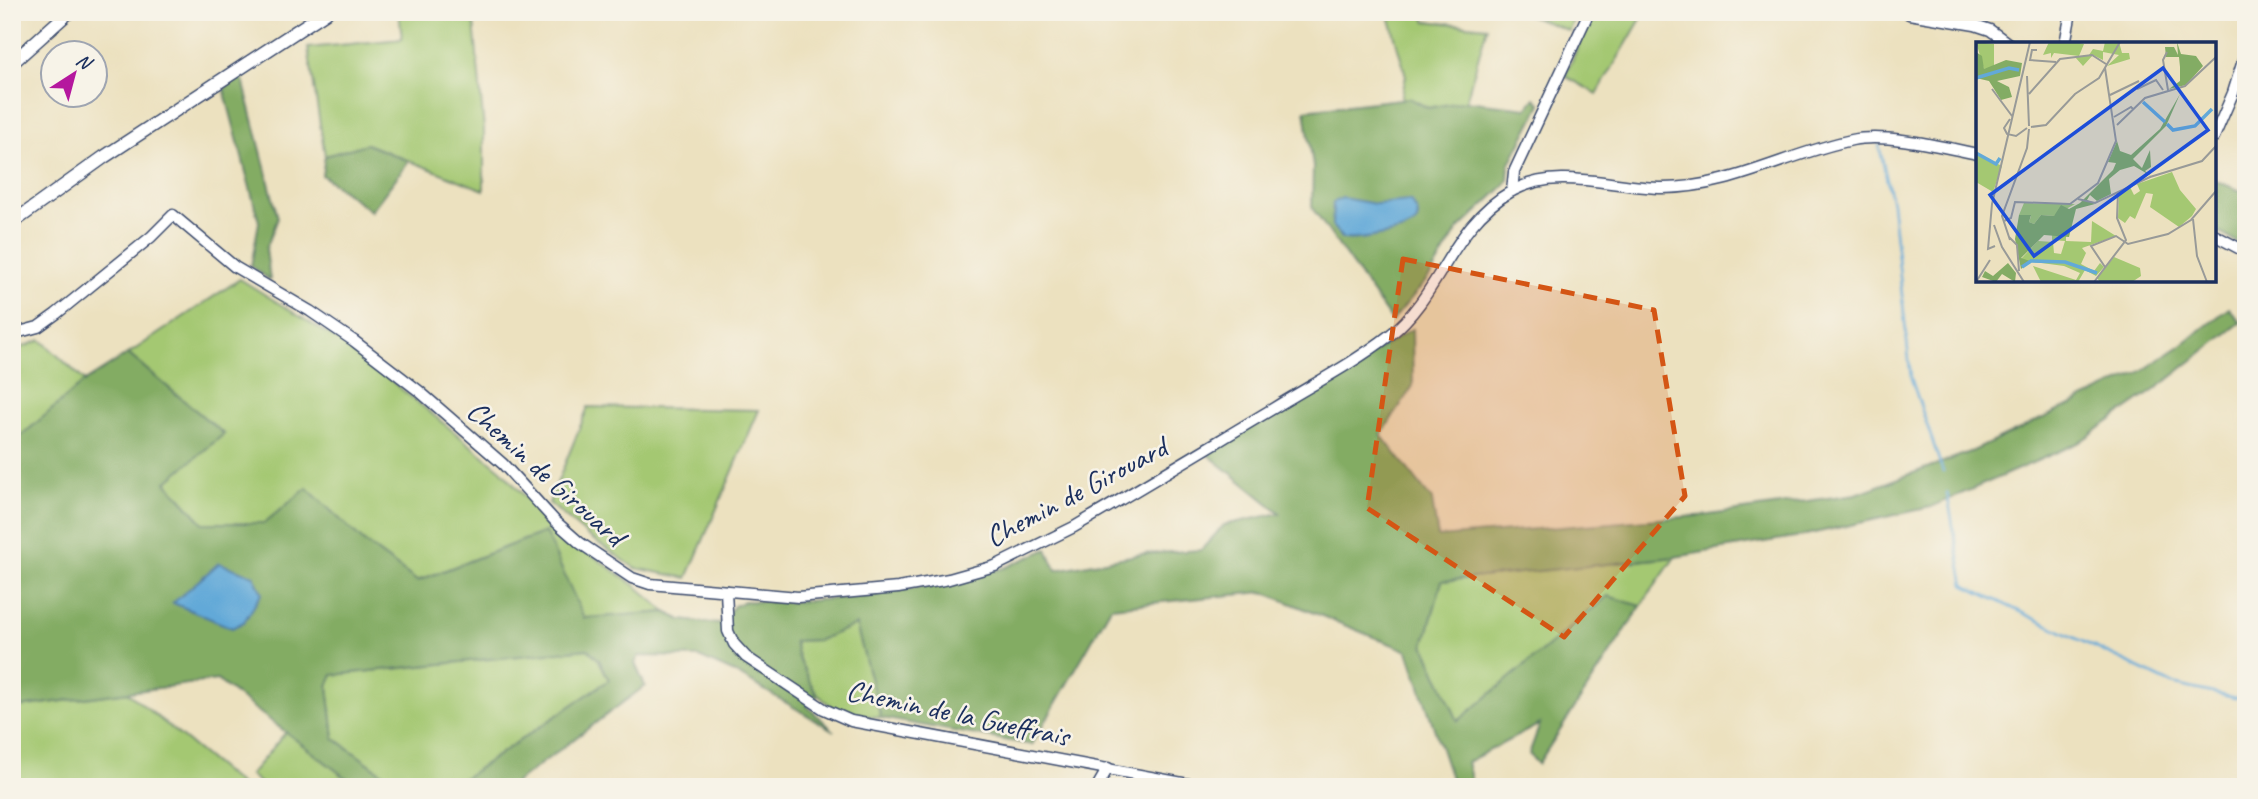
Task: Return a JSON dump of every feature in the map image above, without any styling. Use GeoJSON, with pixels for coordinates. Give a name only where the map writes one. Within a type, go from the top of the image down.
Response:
{"type":"FeatureCollection","features":[{"type":"Feature","properties":{"kind":"main road"},"geometry":{"type":"LineString","coordinates":[[12,52],[58,12]]}},
{"type":"Feature","properties":{"kind":"main road"},"geometry":{"type":"LineString","coordinates":[[12,63],[69,12]]}},
{"type":"Feature","properties":{"kind":"main road"},"geometry":{"type":"LineString","coordinates":[[12,223],[104,157],[326,12]]}},
{"type":"Feature","properties":{"kind":"street"},"geometry":{"type":"LineString","coordinates":[[1512,191],[1514,172],[1589,12]]}},
{"type":"Feature","properties":{"kind":"street"},"geometry":{"type":"LineString","coordinates":[[2065,42],[2071,12]]}},
{"type":"Feature","properties":{"kind":"street"},"geometry":{"type":"LineString","coordinates":[[1909,15],[1975,25],[1990,30],[2006,42]]}},
{"type":"Feature","properties":{"kind":"street"},"geometry":{"type":"LineString","coordinates":[[2216,132],[2246,51]]}},
{"type":"Feature","properties":{"kind":"street","name":"Chemin de Girouard"},"geometry":{"type":"LineString","coordinates":[[12,334],[38,327],[56,314],[152,237],[173,215],[234,267],[310,311],[419,391],[503,464],[555,522],[580,543],[632,578],[650,583],[798,597],[898,588],[949,579],[995,566],[1039,546],[1347,364],[1403,324],[1468,228],[1512,191],[1527,185],[1559,179],[1665,188],[1690,186],[1735,178],[1854,139],[1916,142],[1976,154]]}},
{"type":"Feature","properties":{"kind":"street"},"geometry":{"type":"LineString","coordinates":[[2216,236],[2246,252]]}},
{"type":"Feature","properties":{"kind":"street","name":"Chemin de la Gueffrais"},"geometry":{"type":"LineString","coordinates":[[726,591],[728,631],[739,650],[830,713],[851,721],[1204,787]]}},
{"type":"Feature","properties":{"kind":"street"},"geometry":{"type":"LineString","coordinates":[[1097,787],[1108,768]]}},
{"type":"Feature","properties":{"kind":"highlighted area"},"geometry":{"type":"Polygon","coordinates":[[[1403,259],[1654,310],[1685,496],[1564,637],[1367,508],[1403,259]]]}},
{"type":"Feature","properties":{"kind":"green space"},"geometry":{"type":"Polygon","coordinates":[[[399,12],[473,12],[484,130],[484,190],[367,144],[325,156],[308,48],[402,39],[399,12]]]}},
{"type":"Feature","properties":{"kind":"green space"},"geometry":{"type":"Polygon","coordinates":[[[1388,12],[1425,12],[1425,21],[1487,27],[1466,101],[1428,108],[1409,98],[1401,99],[1406,76],[1388,12]]]}},
{"type":"Feature","properties":{"kind":"green space"},"geometry":{"type":"Polygon","coordinates":[[[1521,12],[1576,12],[1569,31],[1521,12]]]}},
{"type":"Feature","properties":{"kind":"green space"},"geometry":{"type":"Polygon","coordinates":[[[1593,12],[1645,12],[1597,94],[1565,76],[1593,12]]]}},
{"type":"Feature","properties":{"kind":"green space"},"geometry":{"type":"Polygon","coordinates":[[[242,76],[278,218],[266,249],[270,280],[251,266],[259,222],[224,89],[242,76]]]}},
{"type":"Feature","properties":{"kind":"green space"},"geometry":{"type":"Polygon","coordinates":[[[1409,98],[1428,108],[1466,101],[1527,108],[1535,98],[1541,104],[1509,165],[1508,180],[1457,231],[1430,276],[1392,321],[1312,208],[1313,167],[1305,110],[1409,98]]]}},
{"type":"Feature","properties":{"kind":"green space"},"geometry":{"type":"Polygon","coordinates":[[[366,144],[409,161],[371,211],[322,175],[325,156],[366,144]]]}},
{"type":"Feature","properties":{"kind":"green space"},"geometry":{"type":"Polygon","coordinates":[[[2216,181],[2246,193],[2246,247],[2216,231],[2216,181]]]}},
{"type":"Feature","properties":{"kind":"green space"},"geometry":{"type":"Polygon","coordinates":[[[240,279],[352,349],[501,470],[551,526],[636,586],[666,612],[584,619],[545,532],[417,581],[364,542],[264,523],[203,523],[166,482],[224,434],[128,354],[240,279]]]}},
{"type":"Feature","properties":{"kind":"green space"},"geometry":{"type":"Polygon","coordinates":[[[2229,308],[2241,322],[2156,389],[2078,443],[1931,507],[1801,536],[1675,557],[1442,581],[1424,645],[1458,721],[1608,596],[1641,606],[1538,764],[1529,754],[1540,724],[1467,762],[1473,787],[1454,787],[1408,651],[1263,592],[1111,607],[1032,745],[881,718],[856,625],[819,640],[794,641],[797,655],[817,696],[807,706],[834,731],[739,675],[699,657],[639,656],[635,663],[645,686],[510,787],[451,787],[609,680],[599,660],[588,649],[333,675],[328,686],[334,738],[401,787],[358,787],[217,680],[12,708],[12,466],[20,437],[85,381],[128,354],[224,434],[166,482],[203,523],[264,523],[307,488],[364,542],[417,581],[545,532],[584,618],[666,612],[681,620],[719,624],[734,606],[744,601],[792,602],[870,596],[1004,568],[1047,549],[1056,570],[1142,554],[1201,550],[1224,525],[1280,513],[1206,453],[1412,329],[1413,386],[1381,435],[1432,500],[1438,537],[1709,515],[1856,494],[1973,451],[2139,373],[2180,346],[2229,308]]]}},
{"type":"Feature","properties":{"kind":"green space"},"geometry":{"type":"Polygon","coordinates":[[[41,340],[85,381],[20,437],[16,454],[12,440],[12,351],[41,340]]]}},
{"type":"Feature","properties":{"kind":"green space"},"geometry":{"type":"Polygon","coordinates":[[[588,407],[759,410],[687,578],[635,568],[588,536],[549,503],[588,407]]]}},
{"type":"Feature","properties":{"kind":"green space"},"geometry":{"type":"Polygon","coordinates":[[[1675,557],[1641,606],[1608,596],[1458,722],[1424,645],[1442,581],[1675,557]]]}},
{"type":"Feature","properties":{"kind":"green space"},"geometry":{"type":"Polygon","coordinates":[[[856,625],[881,718],[842,711],[824,700],[804,673],[794,641],[819,640],[856,625]]]}},
{"type":"Feature","properties":{"kind":"green space"},"geometry":{"type":"Polygon","coordinates":[[[588,649],[599,660],[609,680],[451,787],[401,787],[334,738],[328,686],[333,675],[588,649]]]}},
{"type":"Feature","properties":{"kind":"green space"},"geometry":{"type":"Polygon","coordinates":[[[127,692],[243,787],[12,787],[12,708],[127,692]]]}},
{"type":"Feature","properties":{"kind":"green space"},"geometry":{"type":"Polygon","coordinates":[[[286,732],[358,787],[264,787],[250,775],[286,732]]]}},
{"type":"Feature","properties":{"kind":"water"},"geometry":{"type":"Polygon","coordinates":[[[1342,198],[1376,204],[1410,201],[1418,218],[1413,225],[1395,232],[1343,239],[1332,226],[1333,203],[1342,198]]]}},
{"type":"Feature","properties":{"kind":"water"},"geometry":{"type":"Polygon","coordinates":[[[219,563],[254,576],[262,593],[244,622],[232,628],[173,603],[219,563]]]}},
{"type":"Feature","properties":{"kind":"waterway"},"geometry":{"type":"LineString","coordinates":[[1879,145],[1892,203],[1911,378],[1943,472]]}},
{"type":"Feature","properties":{"kind":"waterway"},"geometry":{"type":"LineString","coordinates":[[1947,493],[1964,585],[2172,684],[2235,698],[2246,697]]}}]}
